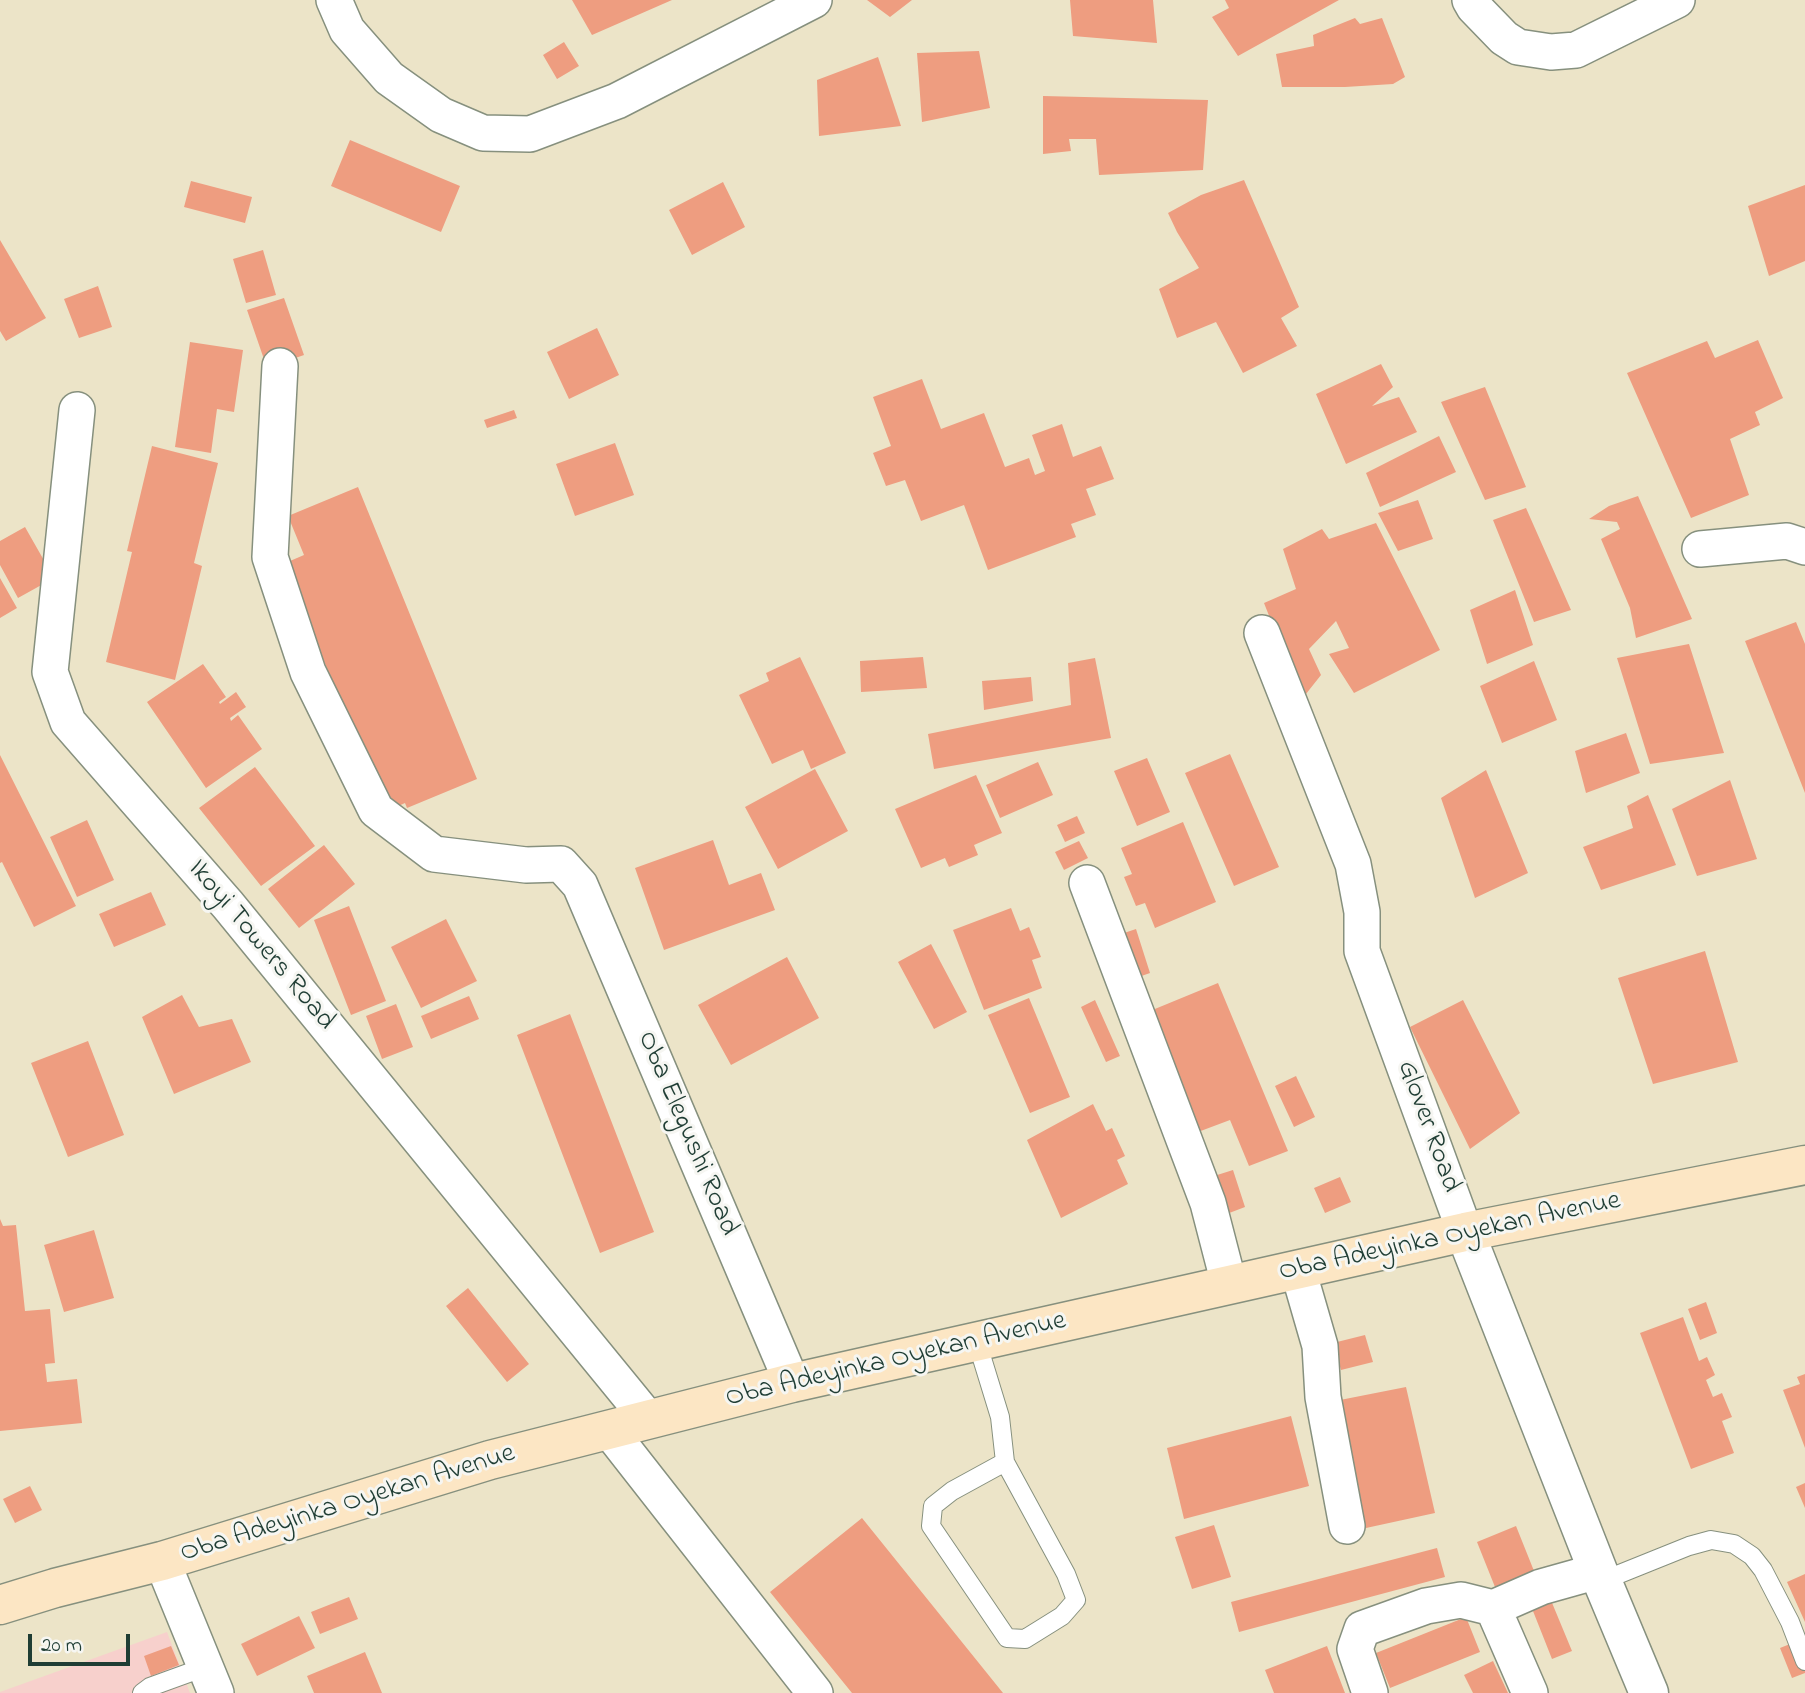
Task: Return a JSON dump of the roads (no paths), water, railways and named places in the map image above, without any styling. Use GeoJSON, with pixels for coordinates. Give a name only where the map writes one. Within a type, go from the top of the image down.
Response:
{"type":"FeatureCollection","features":[{"type":"Feature","properties":{"kind":"main road","name":"Oba Adeyinka Oyekan Avenue"},"geometry":{"type":"LineString","coordinates":[[0,1605],[162,1561],[490,1460],[792,1383],[1465,1232],[1805,1165]]}},
{"type":"Feature","properties":{"kind":"street"},"geometry":{"type":"LineString","coordinates":[[334,0],[347,30],[389,78],[441,115],[483,133],[530,134],[617,101],[814,0]]}},
{"type":"Feature","properties":{"kind":"street"},"geometry":{"type":"LineString","coordinates":[[1470,0],[1474,8],[1511,43],[1518,47],[1551,52],[1576,50],[1677,0]]}},
{"type":"Feature","properties":{"kind":"street","name":"Oba Elegushi Road"},"geometry":{"type":"LineString","coordinates":[[280,366],[271,556],[308,672],[376,810],[434,854],[526,865],[561,864],[580,885],[792,1383]]}},
{"type":"Feature","properties":{"kind":"street","name":"Ikoyi Towers Road"},"geometry":{"type":"LineString","coordinates":[[77,410],[50,672],[68,722],[228,905],[649,1420]]}},
{"type":"Feature","properties":{"kind":"street"},"geometry":{"type":"LineString","coordinates":[[1700,549],[1787,541],[1805,547]]}},
{"type":"Feature","properties":{"kind":"street","name":"Glover Road"},"geometry":{"type":"LineString","coordinates":[[1262,633],[1353,864],[1362,912],[1362,951],[1465,1232],[1600,1576],[1649,1693]]}},
{"type":"Feature","properties":{"kind":"street"},"geometry":{"type":"LineString","coordinates":[[1087,883],[1208,1203],[1229,1284]]}},
{"type":"Feature","properties":{"kind":"street"},"geometry":{"type":"LineString","coordinates":[[1298,1270],[1320,1346],[1323,1397],[1348,1526]]}},
{"type":"Feature","properties":{"kind":"street"},"geometry":{"type":"LineString","coordinates":[[609,1430],[815,1693]]}},
{"type":"Feature","properties":{"kind":"street"},"geometry":{"type":"LineString","coordinates":[[162,1561],[211,1680]]}},
{"type":"Feature","properties":{"kind":"street"},"geometry":{"type":"LineString","coordinates":[[1370,1693],[1355,1649],[1362,1629],[1426,1606],[1461,1600],[1493,1608],[1541,1587],[1600,1576]]}},
{"type":"Feature","properties":{"kind":"street"},"geometry":{"type":"LineString","coordinates":[[1493,1608],[1530,1693]]}},
{"type":"Feature","properties":{"kind":"lane"},"geometry":{"type":"LineString","coordinates":[[976,1342],[1000,1417],[1006,1462],[1066,1574],[1076,1600],[1062,1616],[1025,1639],[1007,1638],[930,1526],[933,1506],[952,1491],[1006,1462]]}},
{"type":"Feature","properties":{"kind":"lane"},"geometry":{"type":"LineString","coordinates":[[1600,1576],[1711,1540],[1734,1544],[1752,1556],[1763,1570],[1780,1601],[1805,1661]]}},
{"type":"Feature","properties":{"kind":"lane"},"geometry":{"type":"LineString","coordinates":[[142,1693],[150,1687],[211,1680]]}}]}
